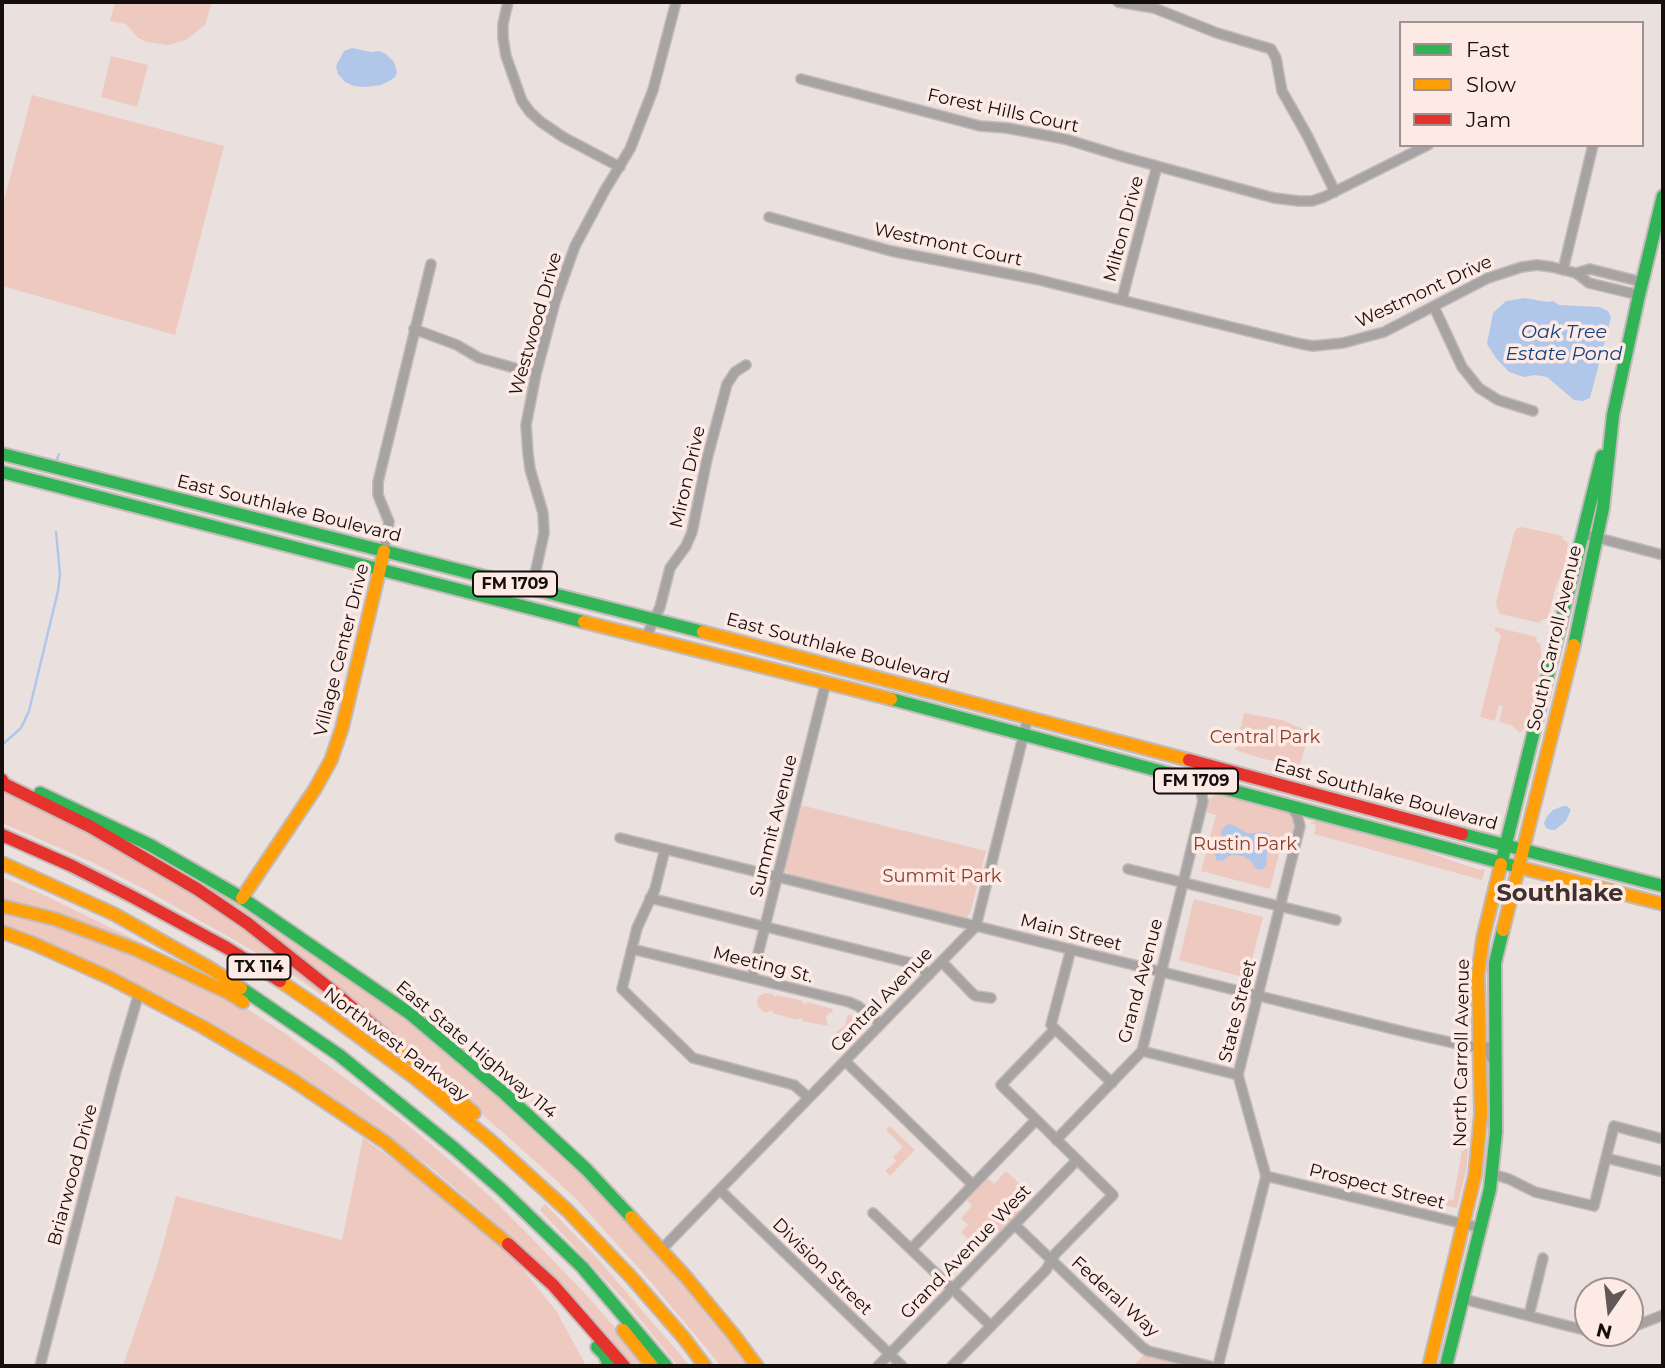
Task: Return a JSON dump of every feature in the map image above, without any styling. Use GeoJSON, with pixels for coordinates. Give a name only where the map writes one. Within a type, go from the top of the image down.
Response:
{"type":"FeatureCollection","features":[{"type":"Feature","properties":{"kind":"main road","name":"South Carroll Avenue"},"geometry":{"type":"LineString","coordinates":[[1518,867],[1574,643],[1603,508],[1614,415],[1640,288],[1663,196]]}},
{"type":"Feature","properties":{"kind":"main road","name":"South Carroll Avenue"},"geometry":{"type":"LineString","coordinates":[[1502,862],[1605,441],[1614,415]]}},
{"type":"Feature","properties":{"kind":"main road","name":"East Southlake Boulevard"},"geometry":{"type":"LineString","coordinates":[[2,454],[655,619],[1663,886]]}},
{"type":"Feature","properties":{"kind":"main road","name":"East Southlake Boulevard"},"geometry":{"type":"LineString","coordinates":[[2,472],[826,682],[1663,904]]}},
{"type":"Feature","properties":{"kind":"main road","name":"Village Center Drive"},"geometry":{"type":"LineString","coordinates":[[242,898],[315,789],[331,760],[342,728],[384,551]]}},
{"type":"Feature","properties":{"kind":"main road"},"geometry":{"type":"LineString","coordinates":[[1568,593],[1564,634],[1574,643]]}},
{"type":"Feature","properties":{"kind":"main road"},"geometry":{"type":"LineString","coordinates":[[1557,635],[1564,649],[1564,686]]}},
{"type":"Feature","properties":{"kind":"main road"},"geometry":{"type":"LineString","coordinates":[[2,777],[4,784],[141,855],[247,923],[334,992],[483,1121],[491,1142]]}},
{"type":"Feature","properties":{"kind":"main road","name":"East State Highway 114"},"geometry":{"type":"LineString","coordinates":[[2,777],[150,845],[242,898],[416,1019],[505,1094],[576,1159],[661,1250],[757,1366]]}},
{"type":"Feature","properties":{"kind":"main road","name":"Northwest Parkway"},"geometry":{"type":"LineString","coordinates":[[2,835],[72,866],[227,948],[324,1011],[415,1078],[568,1212],[631,1277],[705,1366]]}},
{"type":"Feature","properties":{"kind":"main road","name":"North Carroll Avenue"},"geometry":{"type":"LineString","coordinates":[[1429,1366],[1475,1175],[1480,1114],[1479,961],[1502,862]]}},
{"type":"Feature","properties":{"kind":"main road","name":"TX 114"},"geometry":{"type":"LineString","coordinates":[[2,863],[114,914],[208,967],[339,1055],[501,1189],[582,1267],[666,1366]]}},
{"type":"Feature","properties":{"kind":"main road","name":"North Carroll Avenue"},"geometry":{"type":"LineString","coordinates":[[1446,1366],[1492,1174],[1496,1132],[1495,963],[1518,867]]}},
{"type":"Feature","properties":{"kind":"main road"},"geometry":{"type":"LineString","coordinates":[[2,906],[55,919],[137,950],[227,992],[319,1052],[339,1055]]}},
{"type":"Feature","properties":{"kind":"main road"},"geometry":{"type":"LineString","coordinates":[[2,932],[71,960],[203,1027],[288,1077],[385,1142],[499,1236],[553,1285],[624,1366]]}},
{"type":"Feature","properties":{"kind":"main road"},"geometry":{"type":"LineString","coordinates":[[582,1267],[595,1295],[652,1366]]}},
{"type":"Feature","properties":{"kind":"main road"},"geometry":{"type":"LineString","coordinates":[[553,1285],[558,1302],[604,1354],[607,1366]]}},
{"type":"Feature","properties":{"kind":"street"},"geometry":{"type":"LineString","coordinates":[[508,2],[503,31],[506,57],[522,101],[541,122],[620,167]]}},
{"type":"Feature","properties":{"kind":"street","name":"Westwood Drive"},"geometry":{"type":"LineString","coordinates":[[532,588],[544,533],[543,513],[527,453],[526,425],[536,374],[555,302],[575,246],[620,167],[653,90],[676,2]]}},
{"type":"Feature","properties":{"kind":"street"},"geometry":{"type":"LineString","coordinates":[[1118,2],[1154,8],[1217,33],[1271,49],[1276,58],[1282,91],[1335,192]]}},
{"type":"Feature","properties":{"kind":"street","name":"Forest Hills Court"},"geometry":{"type":"LineString","coordinates":[[801,79],[980,126],[1065,139],[1274,198],[1299,201],[1312,201],[1335,192],[1423,147]]}},
{"type":"Feature","properties":{"kind":"street"},"geometry":{"type":"LineString","coordinates":[[1563,270],[1593,147]]}},
{"type":"Feature","properties":{"kind":"street","name":"Milton Drive"},"geometry":{"type":"LineString","coordinates":[[1122,299],[1157,166]]}},
{"type":"Feature","properties":{"kind":"street","name":"Westmont Court"},"geometry":{"type":"LineString","coordinates":[[769,217],[891,251],[1122,299]]}},
{"type":"Feature","properties":{"kind":"street"},"geometry":{"type":"LineString","coordinates":[[384,551],[389,522],[378,495],[378,482],[431,264]]}},
{"type":"Feature","properties":{"kind":"street","name":"Westmont Drive"},"geometry":{"type":"LineString","coordinates":[[1122,299],[1314,346],[1343,343],[1384,332],[1488,278],[1522,267],[1537,265],[1576,273],[1590,268],[1640,288]]}},
{"type":"Feature","properties":{"kind":"street"},"geometry":{"type":"LineString","coordinates":[[1434,307],[1462,367],[1479,388],[1498,400],[1533,411]]}},
{"type":"Feature","properties":{"kind":"street"},"geometry":{"type":"LineString","coordinates":[[414,329],[457,345],[479,358],[536,374]]}},
{"type":"Feature","properties":{"kind":"street","name":"Miron Drive"},"geometry":{"type":"LineString","coordinates":[[646,637],[664,596],[670,568],[692,533],[707,459],[727,384],[735,372],[746,365]]}},
{"type":"Feature","properties":{"kind":"street"},"geometry":{"type":"LineString","coordinates":[[1583,534],[1663,555]]}},
{"type":"Feature","properties":{"kind":"street","name":"Summit Avenue"},"geometry":{"type":"LineString","coordinates":[[752,978],[826,682]]}},
{"type":"Feature","properties":{"kind":"street","name":"Central Avenue"},"geometry":{"type":"LineString","coordinates":[[661,1250],[976,926],[1028,717]]}},
{"type":"Feature","properties":{"kind":"street"},"geometry":{"type":"LineString","coordinates":[[1195,780],[1203,801]]}},
{"type":"Feature","properties":{"kind":"street"},"geometry":{"type":"LineString","coordinates":[[1203,801],[1223,788]]}},
{"type":"Feature","properties":{"kind":"street","name":"Grand Avenue"},"geometry":{"type":"LineString","coordinates":[[1056,1140],[1142,1051],[1203,801]]}},
{"type":"Feature","properties":{"kind":"street"},"geometry":{"type":"LineString","coordinates":[[1290,806],[1297,815],[1300,826],[1310,818],[1322,814]]}},
{"type":"Feature","properties":{"kind":"street","name":"State Street"},"geometry":{"type":"LineString","coordinates":[[1217,1366],[1266,1176],[1238,1075],[1300,826]]}},
{"type":"Feature","properties":{"kind":"street","name":"Main Street"},"geometry":{"type":"LineString","coordinates":[[620,838],[1409,1033],[1467,1046],[1479,1046]]}},
{"type":"Feature","properties":{"kind":"street"},"geometry":{"type":"LineString","coordinates":[[666,849],[658,878],[640,918],[622,989],[687,1054],[699,1061],[794,1085],[809,1098]]}},
{"type":"Feature","properties":{"kind":"street"},"geometry":{"type":"LineString","coordinates":[[1128,869],[1336,920]]}},
{"type":"Feature","properties":{"kind":"street"},"geometry":{"type":"LineString","coordinates":[[650,898],[911,963],[929,975]]}},
{"type":"Feature","properties":{"kind":"street","name":"Meeting St."},"geometry":{"type":"LineString","coordinates":[[632,948],[849,1002],[881,1024]]}},
{"type":"Feature","properties":{"kind":"street"},"geometry":{"type":"LineString","coordinates":[[1070,949],[1051,1025],[1112,1083]]}},
{"type":"Feature","properties":{"kind":"street"},"geometry":{"type":"LineString","coordinates":[[942,962],[973,994],[991,998]]}},
{"type":"Feature","properties":{"kind":"street","name":"Briarwood Drive"},"geometry":{"type":"LineString","coordinates":[[40,1366],[116,1071],[139,993]]}},
{"type":"Feature","properties":{"kind":"street"},"geometry":{"type":"LineString","coordinates":[[952,1366],[1113,1195],[1001,1086],[1055,1029]]}},
{"type":"Feature","properties":{"kind":"street"},"geometry":{"type":"LineString","coordinates":[[1479,1046],[1489,1048],[1494,1073]]}},
{"type":"Feature","properties":{"kind":"street"},"geometry":{"type":"LineString","coordinates":[[1142,1051],[1238,1075]]}},
{"type":"Feature","properties":{"kind":"street"},"geometry":{"type":"LineString","coordinates":[[845,1061],[973,1185]]}},
{"type":"Feature","properties":{"kind":"street"},"geometry":{"type":"LineString","coordinates":[[911,1249],[1036,1120]]}},
{"type":"Feature","properties":{"kind":"street"},"geometry":{"type":"LineString","coordinates":[[1492,1174],[1509,1178],[1535,1192],[1594,1206],[1614,1126],[1663,1139]]}},
{"type":"Feature","properties":{"kind":"street"},"geometry":{"type":"LineString","coordinates":[[1606,1158],[1663,1172]]}},
{"type":"Feature","properties":{"kind":"street","name":"Grand Avenue West"},"geometry":{"type":"LineString","coordinates":[[878,1366],[1077,1160]]}},
{"type":"Feature","properties":{"kind":"street","name":"Prospect Street"},"geometry":{"type":"LineString","coordinates":[[1266,1176],[1481,1228]]}},
{"type":"Feature","properties":{"kind":"street","name":"Division Street"},"geometry":{"type":"LineString","coordinates":[[720,1190],[902,1366]]}},
{"type":"Feature","properties":{"kind":"street"},"geometry":{"type":"LineString","coordinates":[[873,1213],[991,1326]]}},
{"type":"Feature","properties":{"kind":"street","name":"Federal Way"},"geometry":{"type":"LineString","coordinates":[[1015,1225],[1142,1348],[1210,1366]]}},
{"type":"Feature","properties":{"kind":"street"},"geometry":{"type":"LineString","coordinates":[[1529,1315],[1543,1258]]}},
{"type":"Feature","properties":{"kind":"street"},"geometry":{"type":"LineString","coordinates":[[1463,1299],[1574,1327]]}},
{"type":"Feature","properties":{"kind":"street"},"geometry":{"type":"LineString","coordinates":[[1644,1322],[1663,1315]]}},
{"type":"Feature","properties":{"kind":"green space"},"geometry":{"type":"Polygon","coordinates":[[[115,2],[212,2],[205,25],[186,40],[168,45],[147,42],[138,38],[126,24],[110,21],[115,2]]]}},
{"type":"Feature","properties":{"kind":"green space"},"geometry":{"type":"Polygon","coordinates":[[[111,56],[148,65],[137,107],[101,97],[111,56]]]}},
{"type":"Feature","properties":{"kind":"green space"},"geometry":{"type":"Polygon","coordinates":[[[32,95],[224,146],[175,335],[2,286],[2,208],[32,95]]]}},
{"type":"Feature","properties":{"kind":"green space"},"geometry":{"type":"Polygon","coordinates":[[[1522,527],[1563,536],[1562,539],[1568,546],[1566,562],[1549,614],[1540,623],[1500,614],[1497,608],[1496,602],[1514,533],[1522,527]]]}},
{"type":"Feature","properties":{"kind":"green space"},"geometry":{"type":"Polygon","coordinates":[[[1495,627],[1537,637],[1536,641],[1540,644],[1541,659],[1532,709],[1525,728],[1520,733],[1511,725],[1499,722],[1503,706],[1499,705],[1495,721],[1480,717],[1501,635],[1495,631],[1495,627]]]}},
{"type":"Feature","properties":{"kind":"green space","name":"Central Park"},"geometry":{"type":"Polygon","coordinates":[[[1244,713],[1282,720],[1310,732],[1299,767],[1235,750],[1244,713]]]}},
{"type":"Feature","properties":{"kind":"green space"},"geometry":{"type":"Polygon","coordinates":[[[2,786],[213,903],[342,1008],[255,952],[146,890],[92,862],[2,823],[2,786]]]}},
{"type":"Feature","properties":{"kind":"green space","name":"Rustin Park"},"geometry":{"type":"Polygon","coordinates":[[[1217,794],[1285,811],[1293,817],[1296,825],[1293,835],[1284,833],[1270,889],[1201,871],[1216,815],[1205,812],[1210,798],[1217,794]]]}},
{"type":"Feature","properties":{"kind":"green space","name":"Summit Park"},"geometry":{"type":"Polygon","coordinates":[[[800,805],[986,851],[970,914],[966,918],[959,918],[791,876],[785,865],[800,805]]]}},
{"type":"Feature","properties":{"kind":"green space"},"geometry":{"type":"Polygon","coordinates":[[[1320,820],[1400,842],[1480,870],[1485,869],[1482,880],[1314,834],[1316,825],[1309,823],[1320,820]]]}},
{"type":"Feature","properties":{"kind":"green space"},"geometry":{"type":"Polygon","coordinates":[[[192,876],[283,931],[368,990],[487,1085],[557,1149],[621,1215],[749,1366],[721,1366],[645,1275],[577,1200],[543,1168],[441,1078],[190,879],[192,876]]]}},
{"type":"Feature","properties":{"kind":"green space"},"geometry":{"type":"Polygon","coordinates":[[[2,877],[44,895],[162,953],[2,904],[2,877]]]}},
{"type":"Feature","properties":{"kind":"green space","name":"Rustin Park"},"geometry":{"type":"Polygon","coordinates":[[[1194,899],[1263,917],[1247,978],[1179,960],[1194,899]]]}},
{"type":"Feature","properties":{"kind":"green space"},"geometry":{"type":"Polygon","coordinates":[[[2,911],[124,949],[238,1003],[283,1032],[400,1119],[494,1200],[591,1300],[648,1366],[634,1366],[583,1306],[519,1243],[435,1171],[388,1136],[269,1056],[190,1010],[68,951],[2,924],[2,911]]]}},
{"type":"Feature","properties":{"kind":"green space"},"geometry":{"type":"Polygon","coordinates":[[[765,993],[833,1009],[826,1017],[828,1026],[772,1013],[773,1011],[764,1012],[758,1007],[757,1000],[765,993]]]}},
{"type":"Feature","properties":{"kind":"green space"},"geometry":{"type":"Polygon","coordinates":[[[847,1015],[852,1015],[862,1023],[844,1042],[836,1032],[845,1026],[847,1015]]]}},
{"type":"Feature","properties":{"kind":"green space"},"geometry":{"type":"Polygon","coordinates":[[[890,1126],[915,1150],[890,1176],[885,1171],[896,1161],[893,1157],[903,1147],[886,1130],[890,1126]]]}},
{"type":"Feature","properties":{"kind":"green space"},"geometry":{"type":"Polygon","coordinates":[[[1468,1136],[1466,1171],[1457,1208],[1444,1205],[1446,1199],[1453,1200],[1462,1151],[1468,1136]]]}},
{"type":"Feature","properties":{"kind":"green space"},"geometry":{"type":"Polygon","coordinates":[[[363,1138],[423,1181],[517,1262],[557,1312],[586,1366],[123,1366],[158,1263],[176,1196],[342,1240],[363,1138]]]}},
{"type":"Feature","properties":{"kind":"green space"},"geometry":{"type":"Polygon","coordinates":[[[1006,1171],[1027,1191],[1015,1204],[1022,1212],[1001,1233],[994,1226],[982,1238],[975,1232],[968,1239],[961,1232],[968,1225],[961,1218],[972,1206],[966,1199],[986,1177],[994,1184],[1006,1171]]]}},
{"type":"Feature","properties":{"kind":"green space"},"geometry":{"type":"Polygon","coordinates":[[[545,1204],[596,1257],[690,1366],[678,1366],[626,1302],[540,1210],[545,1204]]]}},
{"type":"Feature","properties":{"kind":"green space"},"geometry":{"type":"Polygon","coordinates":[[[1148,1351],[1210,1366],[1133,1366],[1148,1351]]]}},
{"type":"Feature","properties":{"kind":"water"},"geometry":{"type":"Polygon","coordinates":[[[352,48],[386,54],[394,62],[397,72],[395,77],[381,85],[365,87],[345,82],[338,74],[336,66],[344,51],[352,48]]]}},
{"type":"Feature","properties":{"kind":"water","name":"Oak Tree Estate Pond"},"geometry":{"type":"Polygon","coordinates":[[[1525,298],[1553,301],[1559,305],[1599,307],[1608,311],[1611,318],[1590,398],[1583,401],[1574,400],[1547,377],[1524,377],[1509,372],[1496,358],[1487,344],[1493,313],[1506,301],[1525,298]]]}},
{"type":"Feature","properties":{"kind":"water"},"geometry":{"type":"Polygon","coordinates":[[[1563,806],[1571,810],[1566,821],[1555,830],[1546,828],[1544,823],[1547,816],[1563,806]]]}},
{"type":"Feature","properties":{"kind":"water"},"geometry":{"type":"Polygon","coordinates":[[[1228,824],[1247,833],[1265,832],[1271,836],[1272,844],[1267,852],[1266,866],[1262,870],[1256,869],[1251,861],[1243,856],[1234,855],[1222,861],[1216,860],[1215,854],[1222,842],[1221,830],[1228,824]]]}},
{"type":"Feature","properties":{"kind":"waterway"},"geometry":{"type":"LineString","coordinates":[[57,459],[59,454]]}},
{"type":"Feature","properties":{"kind":"waterway"},"geometry":{"type":"LineString","coordinates":[[2,745],[21,728],[29,711],[58,591],[60,574],[56,532]]}},
{"type":"Feature","properties":{"kind":"traffic: fast"},"geometry":{"type":"LineString","coordinates":[[1574,645],[1603,508],[1613,415],[1663,196]]}},
{"type":"Feature","properties":{"kind":"traffic: fast"},"geometry":{"type":"LineString","coordinates":[[2,454],[703,632]]}},
{"type":"Feature","properties":{"kind":"traffic: fast"},"geometry":{"type":"LineString","coordinates":[[1501,864],[1602,456]]}},
{"type":"Feature","properties":{"kind":"traffic: fast"},"geometry":{"type":"LineString","coordinates":[[2,472],[584,622]]}},
{"type":"Feature","properties":{"kind":"traffic: fast"},"geometry":{"type":"LineString","coordinates":[[891,699],[1518,867]]}},
{"type":"Feature","properties":{"kind":"traffic: fast"},"geometry":{"type":"LineString","coordinates":[[40,793],[150,845],[242,898],[409,1013],[505,1094],[586,1169],[631,1217]]}},
{"type":"Feature","properties":{"kind":"traffic: fast"},"geometry":{"type":"LineString","coordinates":[[1462,834],[1663,886]]}},
{"type":"Feature","properties":{"kind":"traffic: fast"},"geometry":{"type":"LineString","coordinates":[[1446,1366],[1490,1189],[1496,1132],[1495,963],[1503,930]]}},
{"type":"Feature","properties":{"kind":"traffic: fast"},"geometry":{"type":"LineString","coordinates":[[241,988],[339,1055],[501,1189],[582,1267],[666,1366]]}},
{"type":"Feature","properties":{"kind":"traffic: fast"},"geometry":{"type":"LineString","coordinates":[[597,1347],[604,1354],[607,1366]]}},
{"type":"Feature","properties":{"kind":"traffic: slow"},"geometry":{"type":"LineString","coordinates":[[242,898],[315,789],[331,760],[342,728],[384,551]]}},
{"type":"Feature","properties":{"kind":"traffic: slow"},"geometry":{"type":"LineString","coordinates":[[584,622],[891,699]]}},
{"type":"Feature","properties":{"kind":"traffic: slow"},"geometry":{"type":"LineString","coordinates":[[703,632],[1189,760]]}},
{"type":"Feature","properties":{"kind":"traffic: slow"},"geometry":{"type":"LineString","coordinates":[[1503,930],[1574,645]]}},
{"type":"Feature","properties":{"kind":"traffic: slow"},"geometry":{"type":"LineString","coordinates":[[2,863],[114,914],[241,988]]}},
{"type":"Feature","properties":{"kind":"traffic: slow"},"geometry":{"type":"LineString","coordinates":[[1429,1366],[1475,1175],[1481,1114],[1478,975],[1483,938],[1501,864]]}},
{"type":"Feature","properties":{"kind":"traffic: slow"},"geometry":{"type":"LineString","coordinates":[[1518,867],[1663,904]]}},
{"type":"Feature","properties":{"kind":"traffic: slow"},"geometry":{"type":"LineString","coordinates":[[2,906],[55,919],[137,950],[243,1002]]}},
{"type":"Feature","properties":{"kind":"traffic: slow"},"geometry":{"type":"LineString","coordinates":[[2,932],[110,978],[203,1027],[288,1077],[385,1142],[508,1244]]}},
{"type":"Feature","properties":{"kind":"traffic: slow"},"geometry":{"type":"LineString","coordinates":[[280,981],[415,1078],[491,1141],[568,1211],[631,1277],[705,1366]]}},
{"type":"Feature","properties":{"kind":"traffic: slow"},"geometry":{"type":"LineString","coordinates":[[376,1028],[474,1113]]}},
{"type":"Feature","properties":{"kind":"traffic: slow"},"geometry":{"type":"LineString","coordinates":[[631,1217],[685,1276],[757,1366]]}},
{"type":"Feature","properties":{"kind":"traffic: slow"},"geometry":{"type":"LineString","coordinates":[[623,1330],[652,1366]]}},
{"type":"Feature","properties":{"kind":"traffic: jam"},"geometry":{"type":"LineString","coordinates":[[1189,760],[1462,834]]}},
{"type":"Feature","properties":{"kind":"traffic: jam"},"geometry":{"type":"LineString","coordinates":[[2,780],[4,784],[91,827],[197,889],[247,923],[376,1028]]}},
{"type":"Feature","properties":{"kind":"traffic: jam"},"geometry":{"type":"LineString","coordinates":[[2,835],[131,896],[227,948],[280,981]]}},
{"type":"Feature","properties":{"kind":"traffic: jam"},"geometry":{"type":"LineString","coordinates":[[508,1244],[553,1285],[624,1366]]}},
{"type":"Feature","properties":{"kind":"district","name":"Southlake"},"geometry":{"type":"Point","coordinates":[1560,894]}}]}
